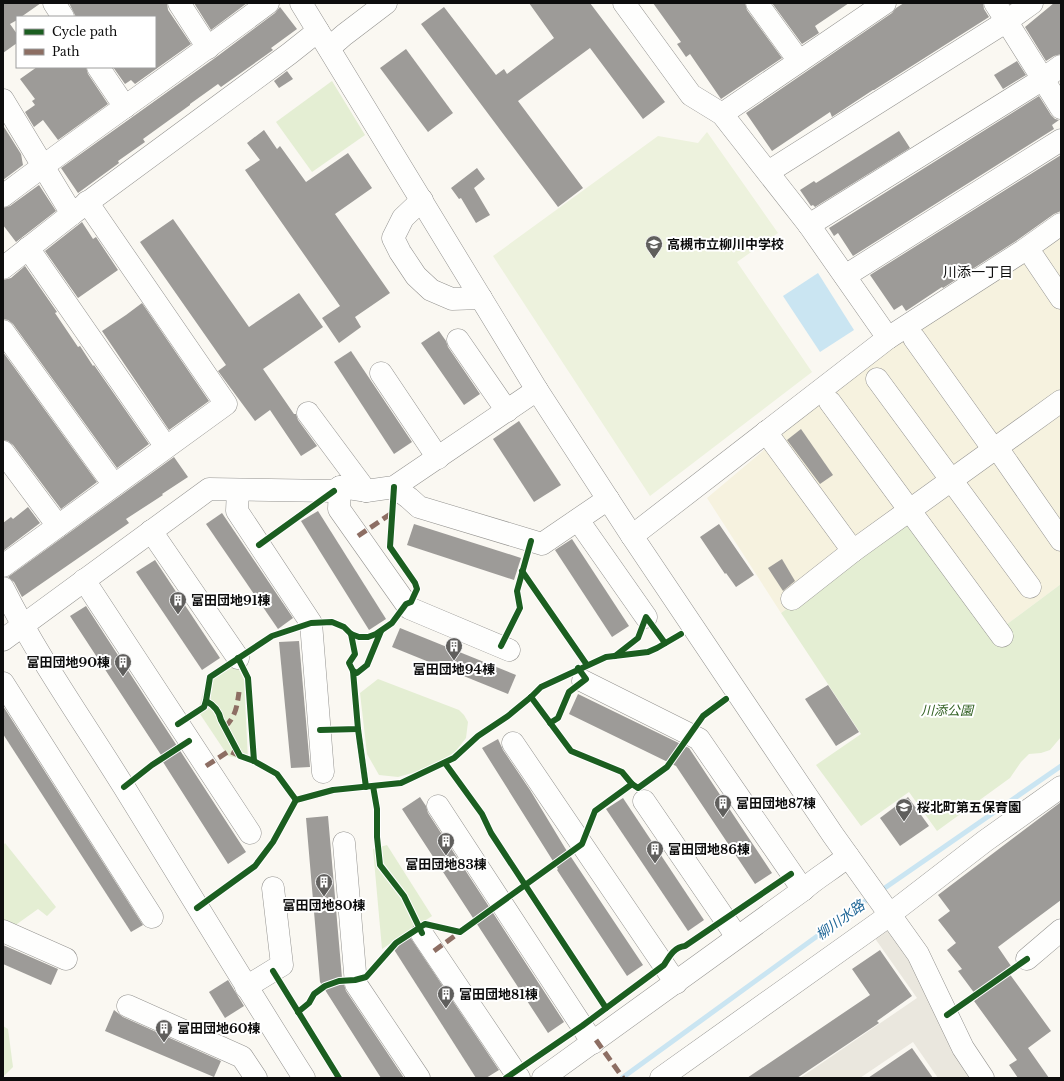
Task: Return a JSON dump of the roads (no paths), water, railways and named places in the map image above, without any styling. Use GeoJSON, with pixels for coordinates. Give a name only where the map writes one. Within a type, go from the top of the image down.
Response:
{"type":"FeatureCollection","features":[{"type":"Feature","properties":{"kind":"street"},"geometry":{"type":"LineString","coordinates":[[54,3],[62,16]]}},
{"type":"Feature","properties":{"kind":"street"},"geometry":{"type":"LineString","coordinates":[[179,3],[208,48]]}},
{"type":"Feature","properties":{"kind":"street"},"geometry":{"type":"LineString","coordinates":[[3,196],[268,3]]}},
{"type":"Feature","properties":{"kind":"street"},"geometry":{"type":"LineString","coordinates":[[301,3],[537,390],[632,536],[848,856],[918,954],[963,1048],[983,1078]]}},
{"type":"Feature","properties":{"kind":"street"},"geometry":{"type":"LineString","coordinates":[[3,268],[79,208],[290,54],[324,39],[344,35],[386,3]]}},
{"type":"Feature","properties":{"kind":"street"},"geometry":{"type":"LineString","coordinates":[[624,3],[692,96],[722,114],[768,172],[809,225],[888,338]]}},
{"type":"Feature","properties":{"kind":"street"},"geometry":{"type":"LineString","coordinates":[[757,3],[800,61]]}},
{"type":"Feature","properties":{"kind":"street"},"geometry":{"type":"LineString","coordinates":[[722,114],[800,61],[858,10],[885,3]]}},
{"type":"Feature","properties":{"kind":"street"},"geometry":{"type":"LineString","coordinates":[[768,172],[1001,12],[1032,3]]}},
{"type":"Feature","properties":{"kind":"street"},"geometry":{"type":"LineString","coordinates":[[1001,12],[1061,108]]}},
{"type":"Feature","properties":{"kind":"street"},"geometry":{"type":"LineString","coordinates":[[809,225],[1043,79],[1061,66]]}},
{"type":"Feature","properties":{"kind":"street"},"geometry":{"type":"LineString","coordinates":[[99,68],[125,107]]}},
{"type":"Feature","properties":{"kind":"street"},"geometry":{"type":"LineString","coordinates":[[3,100],[43,166],[79,208],[226,404],[3,566]]}},
{"type":"Feature","properties":{"kind":"street"},"geometry":{"type":"LineString","coordinates":[[845,276],[1061,140]]}},
{"type":"Feature","properties":{"kind":"street"},"geometry":{"type":"LineString","coordinates":[[422,200],[403,218],[393,238],[400,252],[416,276],[431,290],[452,299],[481,298]]}},
{"type":"Feature","properties":{"kind":"street"},"geometry":{"type":"LineString","coordinates":[[632,536],[888,338],[1061,224]]}},
{"type":"Feature","properties":{"kind":"street"},"geometry":{"type":"LineString","coordinates":[[28,248],[166,447]]}},
{"type":"Feature","properties":{"kind":"street"},"geometry":{"type":"LineString","coordinates":[[1034,258],[1061,298]]}},
{"type":"Feature","properties":{"kind":"street"},"geometry":{"type":"LineString","coordinates":[[3,331],[114,485]]}},
{"type":"Feature","properties":{"kind":"street"},"geometry":{"type":"LineString","coordinates":[[914,338],[989,443],[1002,455],[1061,540]]}},
{"type":"Feature","properties":{"kind":"street"},"geometry":{"type":"LineString","coordinates":[[458,340],[507,411]]}},
{"type":"Feature","properties":{"kind":"street"},"geometry":{"type":"LineString","coordinates":[[381,373],[438,458]]}},
{"type":"Feature","properties":{"kind":"street"},"geometry":{"type":"LineString","coordinates":[[877,379],[1030,587]]}},
{"type":"Feature","properties":{"kind":"street"},"geometry":{"type":"LineString","coordinates":[[3,640],[209,489],[334,491],[340,488],[366,491],[394,487],[537,390]]}},
{"type":"Feature","properties":{"kind":"street"},"geometry":{"type":"LineString","coordinates":[[792,599],[853,551],[1061,401]]}},
{"type":"Feature","properties":{"kind":"street"},"geometry":{"type":"LineString","coordinates":[[830,402],[1002,636]]}},
{"type":"Feature","properties":{"kind":"street"},"geometry":{"type":"LineString","coordinates":[[308,413],[366,491]]}},
{"type":"Feature","properties":{"kind":"street"},"geometry":{"type":"LineString","coordinates":[[766,432],[853,551]]}},
{"type":"Feature","properties":{"kind":"street"},"geometry":{"type":"LineString","coordinates":[[3,452],[58,526]]}},
{"type":"Feature","properties":{"kind":"street"},"geometry":{"type":"LineString","coordinates":[[394,487],[419,507],[542,544],[608,499]]}},
{"type":"Feature","properties":{"kind":"street"},"geometry":{"type":"LineString","coordinates":[[340,488],[339,509],[409,608],[509,650]]}},
{"type":"Feature","properties":{"kind":"street"},"geometry":{"type":"LineString","coordinates":[[238,490],[237,511],[311,623],[323,772]]}},
{"type":"Feature","properties":{"kind":"street"},"geometry":{"type":"LineString","coordinates":[[578,520],[646,617]]}},
{"type":"Feature","properties":{"kind":"street"},"geometry":{"type":"LineString","coordinates":[[151,531],[238,658]]}},
{"type":"Feature","properties":{"kind":"street"},"geometry":{"type":"LineString","coordinates":[[84,580],[250,833]]}},
{"type":"Feature","properties":{"kind":"street"},"geometry":{"type":"LineString","coordinates":[[3,588],[22,625],[304,1078]]}},
{"type":"Feature","properties":{"kind":"street"},"geometry":{"type":"LineString","coordinates":[[583,681],[699,739],[803,890]]}},
{"type":"Feature","properties":{"kind":"street"},"geometry":{"type":"LineString","coordinates":[[3,682],[152,917]]}},
{"type":"Feature","properties":{"kind":"street"},"geometry":{"type":"LineString","coordinates":[[513,743],[676,983]]}},
{"type":"Feature","properties":{"kind":"street"},"geometry":{"type":"LineString","coordinates":[[660,1078],[1061,786]]}},
{"type":"Feature","properties":{"kind":"street"},"geometry":{"type":"LineString","coordinates":[[644,801],[737,937]]}},
{"type":"Feature","properties":{"kind":"street"},"geometry":{"type":"LineString","coordinates":[[438,806],[593,1043]]}},
{"type":"Feature","properties":{"kind":"street"},"geometry":{"type":"LineString","coordinates":[[344,843],[356,984],[419,1078]]}},
{"type":"Feature","properties":{"kind":"street"},"geometry":{"type":"LineString","coordinates":[[543,1078],[676,983],[848,856]]}},
{"type":"Feature","properties":{"kind":"street"},"geometry":{"type":"LineString","coordinates":[[246,987],[282,965],[273,888]]}},
{"type":"Feature","properties":{"kind":"street"},"geometry":{"type":"LineString","coordinates":[[1027,959],[1061,930]]}},
{"type":"Feature","properties":{"kind":"street"},"geometry":{"type":"LineString","coordinates":[[3,931],[66,959]]}},
{"type":"Feature","properties":{"kind":"street"},"geometry":{"type":"LineString","coordinates":[[422,934],[519,1078]]}},
{"type":"Feature","properties":{"kind":"street"},"geometry":{"type":"LineString","coordinates":[[128,1006],[242,1057],[256,1078]]}},
{"type":"Feature","properties":{"kind":"water"},"geometry":{"type":"Polygon","coordinates":[[[818,273],[854,330],[820,352],[783,296],[818,273]]]}},
{"type":"Feature","properties":{"kind":"waterway","name":"柳川水路"},"geometry":{"type":"LineString","coordinates":[[879,892],[1061,766]]}},
{"type":"Feature","properties":{"kind":"waterway","name":"柳川水路"},"geometry":{"type":"LineString","coordinates":[[622,1078],[871,897]]}},
{"type":"Feature","properties":{"kind":"place","name":"高槻市立柳川中学校"},"geometry":{"type":"Point","coordinates":[654,259]}},
{"type":"Feature","properties":{"kind":"place","name":"富田団地91棟"},"geometry":{"type":"Point","coordinates":[178,615]}},
{"type":"Feature","properties":{"kind":"place","name":"富田団地94棟"},"geometry":{"type":"Point","coordinates":[454,661]}},
{"type":"Feature","properties":{"kind":"place","name":"富田団地90棟"},"geometry":{"type":"Point","coordinates":[123,677]}},
{"type":"Feature","properties":{"kind":"place","name":"富田団地87棟"},"geometry":{"type":"Point","coordinates":[723,818]}},
{"type":"Feature","properties":{"kind":"place","name":"桜北町第五保育園"},"geometry":{"type":"Point","coordinates":[904,822]}},
{"type":"Feature","properties":{"kind":"place","name":"富田団地83棟"},"geometry":{"type":"Point","coordinates":[446,856]}},
{"type":"Feature","properties":{"kind":"place","name":"富田団地86棟"},"geometry":{"type":"Point","coordinates":[655,864]}},
{"type":"Feature","properties":{"kind":"place","name":"富田団地80棟"},"geometry":{"type":"Point","coordinates":[324,897]}},
{"type":"Feature","properties":{"kind":"place","name":"富田団地81棟"},"geometry":{"type":"Point","coordinates":[446,1009]}},
{"type":"Feature","properties":{"kind":"place","name":"富田団地60棟"},"geometry":{"type":"Point","coordinates":[164,1043]}},
{"type":"Feature","properties":{"kind":"district","name":"川添一丁目"},"geometry":{"type":"Point","coordinates":[978,272]}},
{"type":"Feature","properties":{"kind":"park label","name":"川添公園"},"geometry":{"type":"Point","coordinates":[947,710]}}]}
